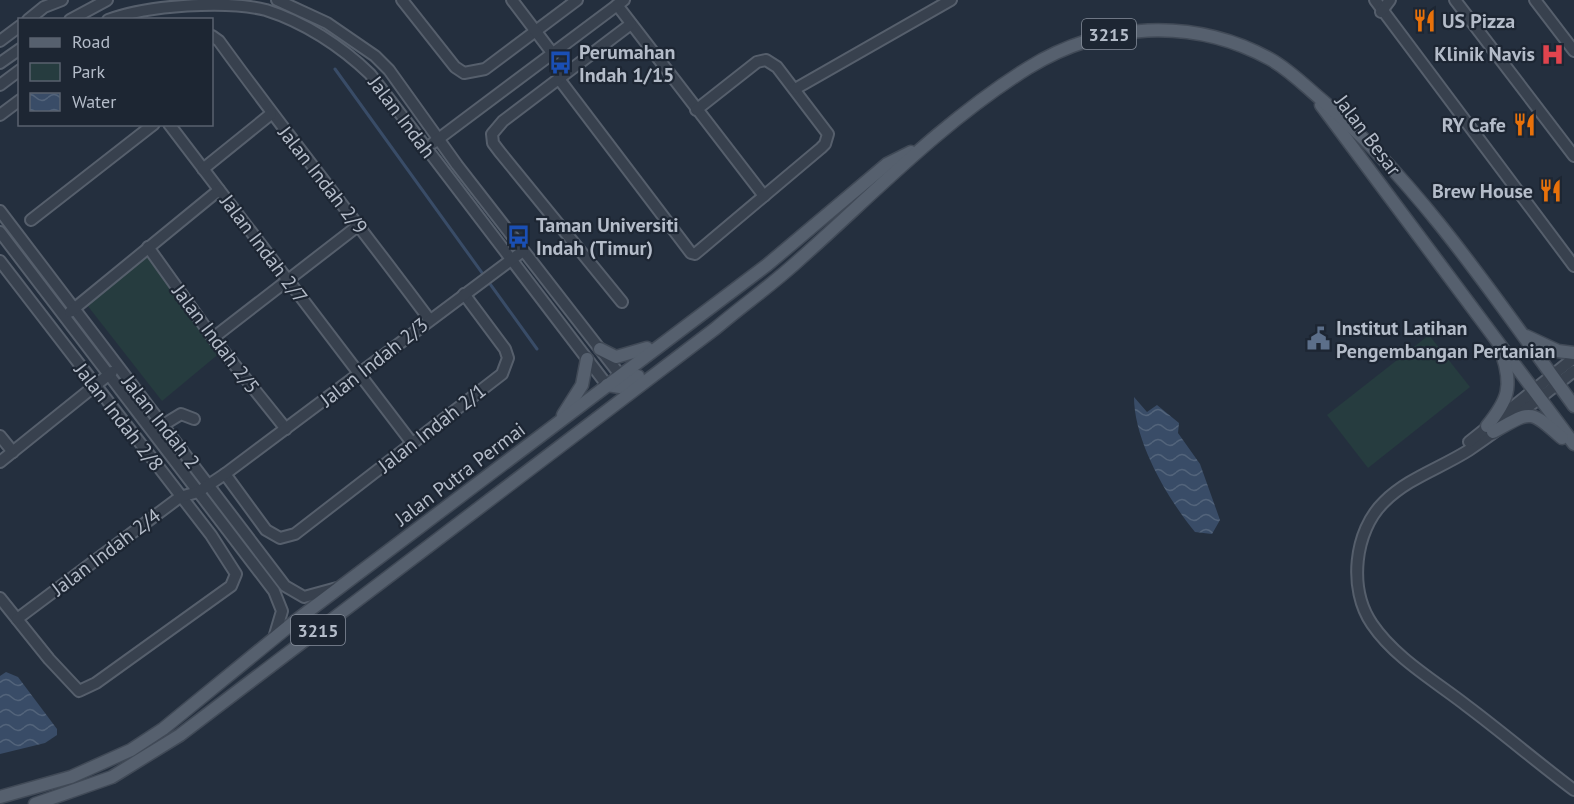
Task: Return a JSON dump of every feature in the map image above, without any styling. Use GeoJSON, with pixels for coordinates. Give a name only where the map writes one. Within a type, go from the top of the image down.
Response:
{"type":"FeatureCollection","features":[{"type":"Feature","properties":{"kind":"main road","name":"Jalan Putra Permai"},"geometry":{"type":"LineString","coordinates":[[35,804],[112,777],[180,735],[674,360],[796,263],[923,146],[1031,66],[1100,35],[1160,28],[1201,34],[1236,44],[1286,69],[1312,92]]}},
{"type":"Feature","properties":{"kind":"main road","name":"Jalan Besar"},"geometry":{"type":"LineString","coordinates":[[1312,92],[1352,127],[1388,166],[1523,334],[1574,406]]}},
{"type":"Feature","properties":{"kind":"main road","name":"Jalan Besar"},"geometry":{"type":"LineString","coordinates":[[1312,92],[1341,136],[1375,176],[1574,446]]}},
{"type":"Feature","properties":{"kind":"main road","name":"Jalan Putra Permai"},"geometry":{"type":"LineString","coordinates":[[0,797],[70,777],[130,750],[163,729],[274,638],[616,382],[664,340],[766,265],[887,164],[923,146]]}},
{"type":"Feature","properties":{"kind":"main road"},"geometry":{"type":"LineString","coordinates":[[1523,334],[1574,356]]}},
{"type":"Feature","properties":{"kind":"main road"},"geometry":{"type":"LineString","coordinates":[[600,349],[616,357],[624,356],[664,340]]}},
{"type":"Feature","properties":{"kind":"main road"},"geometry":{"type":"LineString","coordinates":[[1490,429],[1508,392],[1508,370],[1499,343]]}},
{"type":"Feature","properties":{"kind":"main road"},"geometry":{"type":"LineString","coordinates":[[555,426],[582,385],[587,359]]}},
{"type":"Feature","properties":{"kind":"main road"},"geometry":{"type":"LineString","coordinates":[[585,426],[588,418],[615,396],[616,382],[656,363],[674,360]]}},
{"type":"Feature","properties":{"kind":"main road"},"geometry":{"type":"LineString","coordinates":[[1490,429],[1533,414],[1574,446]]}},
{"type":"Feature","properties":{"kind":"street"},"geometry":{"type":"LineString","coordinates":[[30,18],[41,4],[62,0]]}},
{"type":"Feature","properties":{"kind":"street"},"geometry":{"type":"LineString","coordinates":[[74,18],[106,0]]}},
{"type":"Feature","properties":{"kind":"street","name":"Jalan Indah"},"geometry":{"type":"LineString","coordinates":[[277,0],[327,23],[375,56],[389,70],[523,251],[600,349],[616,382]]}},
{"type":"Feature","properties":{"kind":"street"},"geometry":{"type":"LineString","coordinates":[[402,0],[455,67],[464,73],[485,69],[577,0]]}},
{"type":"Feature","properties":{"kind":"street"},"geometry":{"type":"LineString","coordinates":[[512,0],[553,54]]}},
{"type":"Feature","properties":{"kind":"street"},"geometry":{"type":"LineString","coordinates":[[795,89],[951,0]]}},
{"type":"Feature","properties":{"kind":"street"},"geometry":{"type":"LineString","coordinates":[[1375,0],[1574,266]]}},
{"type":"Feature","properties":{"kind":"street"},"geometry":{"type":"LineString","coordinates":[[1382,12],[1390,0]]}},
{"type":"Feature","properties":{"kind":"street"},"geometry":{"type":"LineString","coordinates":[[1455,0],[1574,156]]}},
{"type":"Feature","properties":{"kind":"street"},"geometry":{"type":"LineString","coordinates":[[1535,0],[1574,51]]}},
{"type":"Feature","properties":{"kind":"street","name":"Jalan Indah"},"geometry":{"type":"LineString","coordinates":[[113,18],[126,13],[165,6],[221,2],[242,4],[265,9],[299,24],[353,58],[370,74],[587,359],[616,382]]}},
{"type":"Feature","properties":{"kind":"street"},"geometry":{"type":"LineString","coordinates":[[426,149],[621,3],[631,24],[764,196]]}},
{"type":"Feature","properties":{"kind":"street"},"geometry":{"type":"LineString","coordinates":[[622,302],[493,143],[492,134],[503,121],[631,24]]}},
{"type":"Feature","properties":{"kind":"street"},"geometry":{"type":"LineString","coordinates":[[0,41],[18,28]]}},
{"type":"Feature","properties":{"kind":"street","name":"Jalan Indah 2/9"},"geometry":{"type":"LineString","coordinates":[[215,38],[429,319]]}},
{"type":"Feature","properties":{"kind":"street"},"geometry":{"type":"LineString","coordinates":[[0,63],[18,50]]}},
{"type":"Feature","properties":{"kind":"street"},"geometry":{"type":"LineString","coordinates":[[559,79],[692,253],[699,253],[825,144],[828,134],[771,61],[761,60],[696,110]]}},
{"type":"Feature","properties":{"kind":"street"},"geometry":{"type":"LineString","coordinates":[[0,85],[18,72]]}},
{"type":"Feature","properties":{"kind":"street"},"geometry":{"type":"LineString","coordinates":[[0,115],[18,102]]}},
{"type":"Feature","properties":{"kind":"street"},"geometry":{"type":"LineString","coordinates":[[203,169],[271,114]]}},
{"type":"Feature","properties":{"kind":"street"},"geometry":{"type":"LineString","coordinates":[[32,220],[151,126]]}},
{"type":"Feature","properties":{"kind":"street","name":"Jalan Indah 2/7"},"geometry":{"type":"LineString","coordinates":[[171,126],[412,443]]}},
{"type":"Feature","properties":{"kind":"street"},"geometry":{"type":"LineString","coordinates":[[65,316],[219,190]]}},
{"type":"Feature","properties":{"kind":"street","name":"Jalan Indah 2"},"geometry":{"type":"LineString","coordinates":[[0,211],[285,586],[304,597],[341,587]]}},
{"type":"Feature","properties":{"kind":"street"},"geometry":{"type":"LineString","coordinates":[[213,338],[359,225]]}},
{"type":"Feature","properties":{"kind":"street","name":"Jalan Indah 2"},"geometry":{"type":"LineString","coordinates":[[0,231],[281,603],[280,620],[274,638]]}},
{"type":"Feature","properties":{"kind":"street","name":"Jalan Indah 2/5"},"geometry":{"type":"LineString","coordinates":[[147,248],[213,338],[286,429]]}},
{"type":"Feature","properties":{"kind":"street","name":"Jalan Indah 2/3"},"geometry":{"type":"LineString","coordinates":[[209,485],[523,251]]}},
{"type":"Feature","properties":{"kind":"street","name":"Jalan Indah 2/8"},"geometry":{"type":"LineString","coordinates":[[0,261],[211,535],[236,574],[231,586],[96,682],[79,691],[17,619]]}},
{"type":"Feature","properties":{"kind":"street","name":"Jalan Indah 2/1"},"geometry":{"type":"LineString","coordinates":[[225,474],[266,531],[273,536],[286,538],[295,534],[494,380],[506,367],[505,349],[464,294]]}},
{"type":"Feature","properties":{"kind":"street"},"geometry":{"type":"LineString","coordinates":[[1574,356],[1555,379],[1455,458],[1404,486],[1384,501],[1372,516],[1357,560],[1361,600],[1370,621],[1381,636],[1410,663],[1574,790]]}},
{"type":"Feature","properties":{"kind":"street"},"geometry":{"type":"LineString","coordinates":[[0,462],[119,367]]}},
{"type":"Feature","properties":{"kind":"street"},"geometry":{"type":"LineString","coordinates":[[1555,379],[1574,371]]}},
{"type":"Feature","properties":{"kind":"street"},"geometry":{"type":"LineString","coordinates":[[163,425],[181,414],[194,419]]}},
{"type":"Feature","properties":{"kind":"street"},"geometry":{"type":"LineString","coordinates":[[0,436],[13,452]]}},
{"type":"Feature","properties":{"kind":"street","name":"Jalan Indah 2/4"},"geometry":{"type":"LineString","coordinates":[[17,619],[180,497],[198,492],[209,485]]}},
{"type":"Feature","properties":{"kind":"street"},"geometry":{"type":"LineString","coordinates":[[0,598],[17,619]]}},
{"type":"Feature","properties":{"kind":"green space"},"geometry":{"type":"Polygon","coordinates":[[[148,255],[221,352],[162,401],[87,305],[148,255]]]}},
{"type":"Feature","properties":{"kind":"green space"},"geometry":{"type":"Polygon","coordinates":[[[1429,335],[1470,387],[1368,468],[1327,415],[1429,335]]]}},
{"type":"Feature","properties":{"kind":"water"},"geometry":{"type":"Polygon","coordinates":[[[1134,397],[1147,412],[1157,405],[1179,423],[1178,433],[1200,464],[1220,520],[1212,534],[1195,532],[1163,486],[1140,432],[1135,414],[1134,397]]]}},
{"type":"Feature","properties":{"kind":"water"},"geometry":{"type":"Polygon","coordinates":[[[6,672],[18,677],[57,729],[57,735],[45,743],[0,754],[0,676],[6,672]]]}},
{"type":"Feature","properties":{"kind":"waterway"},"geometry":{"type":"LineString","coordinates":[[335,69],[537,349]]}},
{"type":"Feature","properties":{"kind":"place","name":"US Pizza"},"geometry":{"type":"Point","coordinates":[1424,21]}},
{"type":"Feature","properties":{"kind":"place","name":"Klinik Navis"},"geometry":{"type":"Point","coordinates":[1553,54]}},
{"type":"Feature","properties":{"kind":"place","name":"Perumahan Indah 1/15"},"geometry":{"type":"Point","coordinates":[561,63]}},
{"type":"Feature","properties":{"kind":"place","name":"RY Cafe"},"geometry":{"type":"Point","coordinates":[1524,125]}},
{"type":"Feature","properties":{"kind":"place","name":"Brew House"},"geometry":{"type":"Point","coordinates":[1551,191]}},
{"type":"Feature","properties":{"kind":"place","name":"Taman Universiti Indah (Timur)"},"geometry":{"type":"Point","coordinates":[518,236]}},
{"type":"Feature","properties":{"kind":"place","name":"Institut Latihan Pengembangan Pertanian"},"geometry":{"type":"Point","coordinates":[1318,339]}}]}
